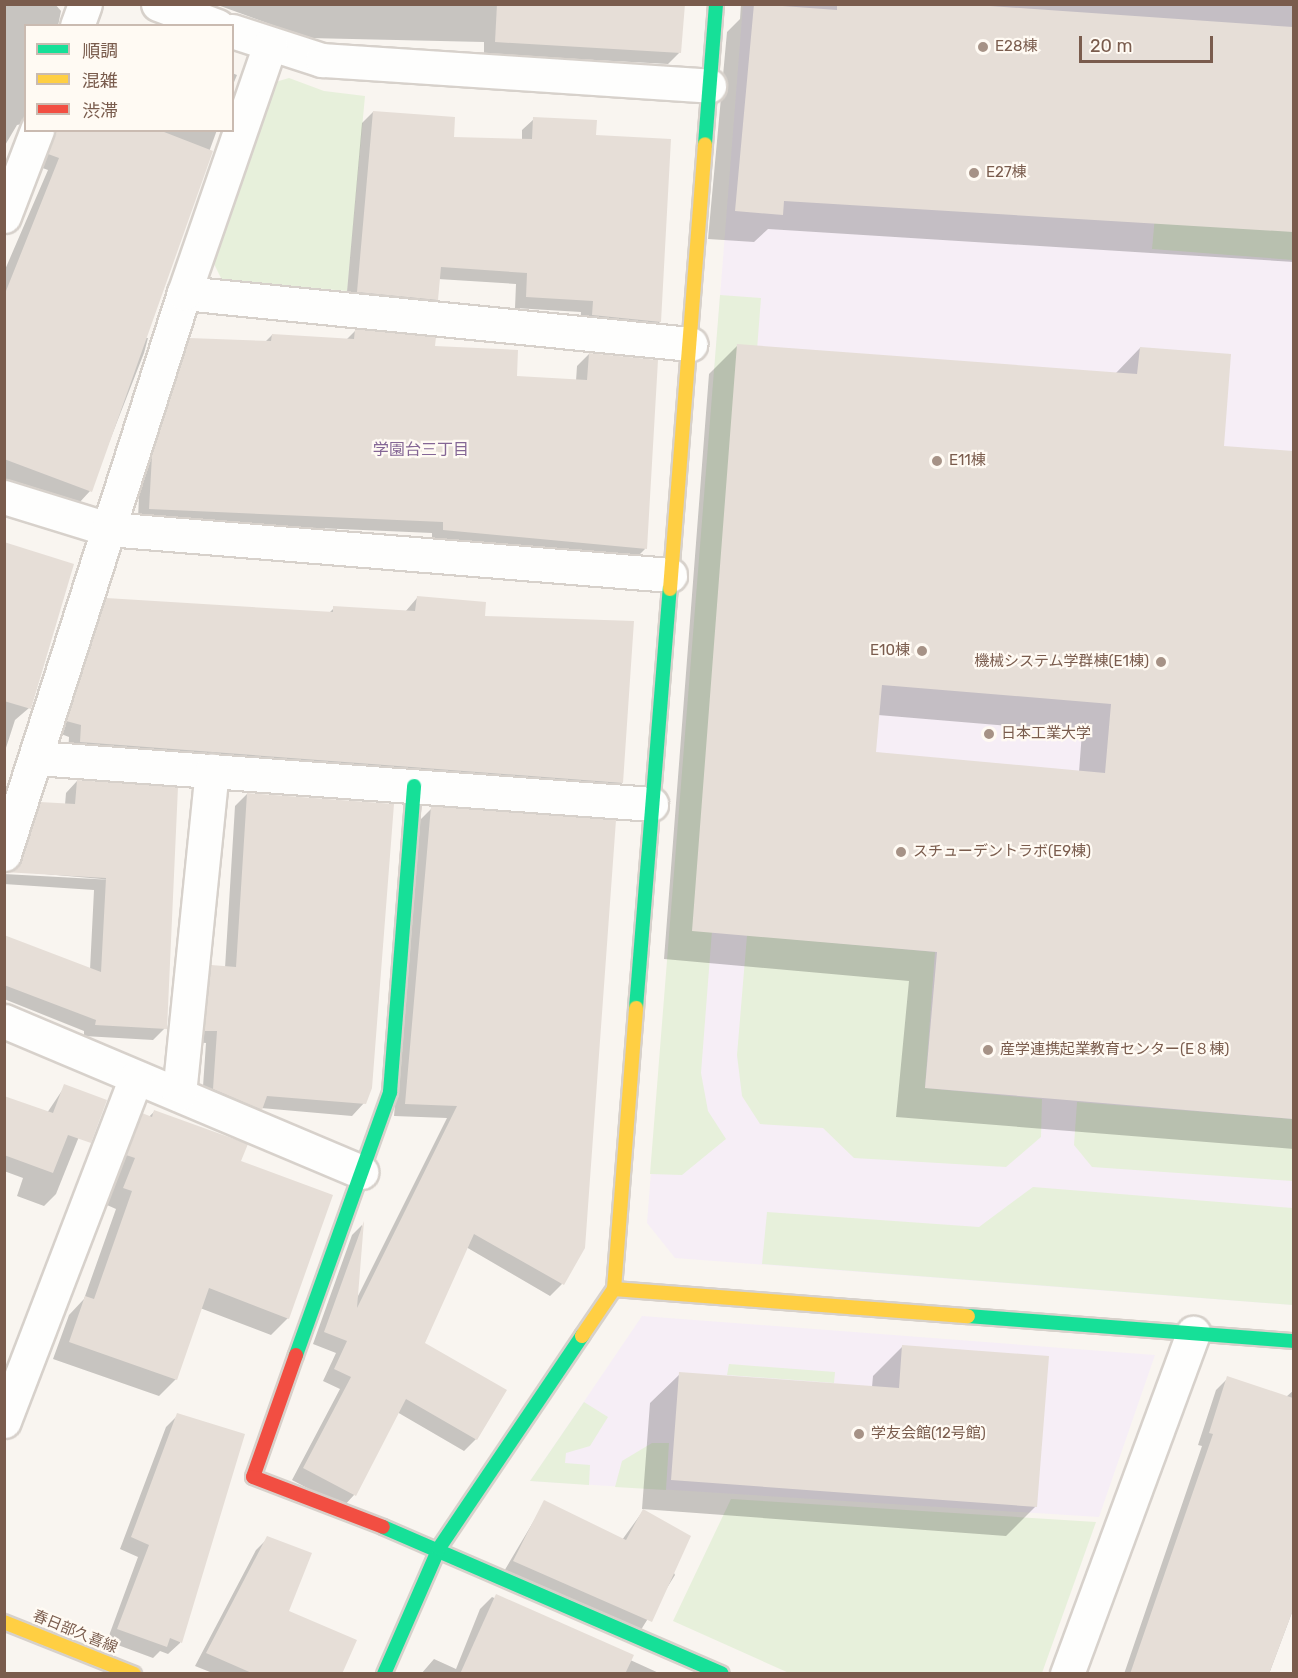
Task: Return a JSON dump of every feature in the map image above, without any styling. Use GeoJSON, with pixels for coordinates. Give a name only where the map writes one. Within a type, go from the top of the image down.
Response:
{"type":"FeatureCollection","features":[{"type":"Feature","properties":{"kind":"street"},"geometry":{"type":"LineString","coordinates":[[78,24],[85,4]]}},
{"type":"Feature","properties":{"kind":"street"},"geometry":{"type":"LineString","coordinates":[[158,4],[213,24]]}},
{"type":"Feature","properties":{"kind":"street"},"geometry":{"type":"LineString","coordinates":[[384,1674],[439,1548],[614,1289],[716,4]]}},
{"type":"Feature","properties":{"kind":"street"},"geometry":{"type":"LineString","coordinates":[[234,32],[322,60],[709,86]]}},
{"type":"Feature","properties":{"kind":"street"},"geometry":{"type":"LineString","coordinates":[[4,854],[37,758],[184,293],[270,44]]}},
{"type":"Feature","properties":{"kind":"street"},"geometry":{"type":"LineString","coordinates":[[4,216],[36,132]]}},
{"type":"Feature","properties":{"kind":"street"},"geometry":{"type":"LineString","coordinates":[[184,293],[690,344]]}},
{"type":"Feature","properties":{"kind":"street"},"geometry":{"type":"LineString","coordinates":[[4,497],[108,529],[670,575]]}},
{"type":"Feature","properties":{"kind":"street"},"geometry":{"type":"LineString","coordinates":[[37,758],[651,804]]}},
{"type":"Feature","properties":{"kind":"street"},"geometry":{"type":"LineString","coordinates":[[179,1094],[212,771]]}},
{"type":"Feature","properties":{"kind":"street"},"geometry":{"type":"LineString","coordinates":[[414,786],[390,1092],[253,1477],[439,1548],[723,1674]]}},
{"type":"Feature","properties":{"kind":"street"},"geometry":{"type":"LineString","coordinates":[[4,1021],[362,1172]]}},
{"type":"Feature","properties":{"kind":"street"},"geometry":{"type":"LineString","coordinates":[[4,1421],[136,1077]]}},
{"type":"Feature","properties":{"kind":"street"},"geometry":{"type":"LineString","coordinates":[[614,1289],[1293,1341]]}},
{"type":"Feature","properties":{"kind":"street"},"geometry":{"type":"LineString","coordinates":[[1067,1674],[1193,1333]]}},
{"type":"Feature","properties":{"kind":"street","name":"春日部久喜線"},"geometry":{"type":"LineString","coordinates":[[4,1622],[134,1674]]}},
{"type":"Feature","properties":{"kind":"shaded area","name":"日本工業大学"},"geometry":{"type":"Polygon","coordinates":[[[743,5],[1293,5],[1293,1305],[675,1258],[647,1223],[743,5]]]}},
{"type":"Feature","properties":{"kind":"shaded area"},"geometry":{"type":"Polygon","coordinates":[[[642,1316],[1155,1355],[1099,1517],[530,1481],[642,1316]]]}},
{"type":"Feature","properties":{"kind":"green space"},"geometry":{"type":"Polygon","coordinates":[[[289,78],[324,91],[365,96],[347,291],[222,280],[214,264],[272,83],[289,78]]]}},
{"type":"Feature","properties":{"kind":"green space"},"geometry":{"type":"Polygon","coordinates":[[[1162,138],[1293,148],[1293,260],[1152,249],[1162,138]]]}},
{"type":"Feature","properties":{"kind":"green space"},"geometry":{"type":"Polygon","coordinates":[[[720,295],[761,298],[701,1073],[708,1111],[726,1139],[682,1175],[650,1174],[720,295]]]}},
{"type":"Feature","properties":{"kind":"green space"},"geometry":{"type":"Polygon","coordinates":[[[747,935],[935,952],[925,1088],[1042,1099],[1041,1137],[1006,1167],[854,1158],[823,1128],[760,1124],[742,1096],[737,1055],[747,935]]]}},
{"type":"Feature","properties":{"kind":"green space"},"geometry":{"type":"Polygon","coordinates":[[[1077,1102],[1293,1119],[1293,1181],[1092,1167],[1074,1145],[1077,1102]]]}},
{"type":"Feature","properties":{"kind":"green space"},"geometry":{"type":"Polygon","coordinates":[[[1033,1187],[1293,1208],[1293,1305],[762,1264],[767,1212],[979,1227],[1033,1187]]]}},
{"type":"Feature","properties":{"kind":"green space"},"geometry":{"type":"Polygon","coordinates":[[[729,1364],[835,1372],[834,1383],[727,1375],[729,1364]]]}},
{"type":"Feature","properties":{"kind":"green space"},"geometry":{"type":"Polygon","coordinates":[[[584,1402],[608,1417],[590,1446],[566,1453],[565,1463],[590,1465],[589,1485],[530,1481],[584,1402]]]}},
{"type":"Feature","properties":{"kind":"green space"},"geometry":{"type":"Polygon","coordinates":[[[652,1443],[669,1443],[666,1490],[615,1487],[622,1461],[652,1443]]]}},
{"type":"Feature","properties":{"kind":"green space"},"geometry":{"type":"Polygon","coordinates":[[[731,1499],[1096,1522],[1042,1673],[789,1673],[673,1621],[731,1499]]]}},
{"type":"Feature","properties":{"kind":"building"},"geometry":{"type":"Polygon","coordinates":[[[497,4],[685,4],[681,53],[495,42],[497,4]]]}},
{"type":"Feature","properties":{"kind":"building"},"geometry":{"type":"Polygon","coordinates":[[[754,4],[837,10],[837,4],[962,4],[1293,27],[1293,232],[784,201],[783,215],[735,211],[754,4]]]}},
{"type":"Feature","properties":{"kind":"building"},"geometry":{"type":"Polygon","coordinates":[[[373,111],[455,117],[454,137],[532,139],[533,117],[597,120],[596,135],[671,139],[661,322],[592,315],[593,301],[526,297],[527,273],[441,267],[438,300],[357,292],[373,111]]]}},
{"type":"Feature","properties":{"kind":"building"},"geometry":{"type":"Polygon","coordinates":[[[54,132],[164,132],[213,151],[92,492],[4,459],[4,296],[59,158],[48,154],[54,132]]]}},
{"type":"Feature","properties":{"kind":"building"},"geometry":{"type":"Polygon","coordinates":[[[355,329],[436,337],[435,346],[518,350],[517,376],[587,380],[589,353],[658,360],[647,549],[443,530],[443,522],[149,509],[152,455],[189,338],[271,341],[272,334],[354,339],[355,329]]]}},
{"type":"Feature","properties":{"kind":"building"},"geometry":{"type":"Polygon","coordinates":[[[737,344],[1137,374],[1140,347],[1231,354],[1224,446],[1293,451],[1293,1119],[925,1088],[937,952],[692,931],[737,344]],[[882,685],[876,752],[1105,773],[1111,704],[882,685]]]}},
{"type":"Feature","properties":{"kind":"building"},"geometry":{"type":"Polygon","coordinates":[[[4,542],[74,564],[31,709],[4,701],[4,542]]]}},
{"type":"Feature","properties":{"kind":"building"},"geometry":{"type":"Polygon","coordinates":[[[417,596],[486,602],[485,616],[634,621],[623,783],[80,742],[81,725],[66,721],[106,598],[333,612],[333,606],[415,611],[417,596]]]}},
{"type":"Feature","properties":{"kind":"building"},"geometry":{"type":"Polygon","coordinates":[[[77,780],[178,787],[167,1029],[95,1025],[96,1020],[4,985],[4,935],[101,972],[106,878],[4,872],[22,860],[40,802],[75,804],[77,780]]]}},
{"type":"Feature","properties":{"kind":"building"},"geometry":{"type":"Polygon","coordinates":[[[247,793],[394,804],[372,1088],[366,1104],[267,1096],[262,1110],[213,1089],[217,1031],[204,1031],[211,965],[236,967],[247,793]]]}},
{"type":"Feature","properties":{"kind":"building"},"geometry":{"type":"Polygon","coordinates":[[[431,806],[616,820],[585,1248],[564,1285],[474,1234],[425,1343],[507,1390],[477,1440],[406,1399],[356,1496],[303,1468],[351,1377],[334,1369],[347,1341],[324,1332],[364,1221],[357,1308],[457,1106],[405,1104],[431,806]]]}},
{"type":"Feature","properties":{"kind":"building"},"geometry":{"type":"Polygon","coordinates":[[[64,1084],[107,1100],[91,1143],[68,1135],[53,1173],[4,1155],[4,1096],[53,1113],[64,1084]]]}},
{"type":"Feature","properties":{"kind":"building"},"geometry":{"type":"Polygon","coordinates":[[[154,1110],[248,1144],[241,1161],[333,1195],[289,1319],[209,1288],[177,1380],[69,1342],[85,1296],[94,1299],[132,1191],[123,1188],[135,1158],[126,1155],[142,1113],[152,1117],[154,1110]]]}},
{"type":"Feature","properties":{"kind":"building","name":"学友会館(12号館)"},"geometry":{"type":"Polygon","coordinates":[[[902,1345],[1049,1356],[1037,1507],[671,1480],[679,1372],[899,1388],[902,1345]]]}},
{"type":"Feature","properties":{"kind":"building"},"geometry":{"type":"Polygon","coordinates":[[[1227,1376],[1293,1398],[1293,1610],[1269,1674],[1130,1674],[1213,1434],[1209,1433],[1227,1376]]]}},
{"type":"Feature","properties":{"kind":"building"},"geometry":{"type":"Polygon","coordinates":[[[177,1413],[245,1434],[182,1643],[170,1638],[167,1647],[117,1629],[149,1545],[131,1537],[177,1413]]]}},
{"type":"Feature","properties":{"kind":"building"},"geometry":{"type":"Polygon","coordinates":[[[544,1500],[626,1540],[643,1509],[691,1536],[652,1622],[513,1561],[544,1500]]]}},
{"type":"Feature","properties":{"kind":"building"},"geometry":{"type":"Polygon","coordinates":[[[267,1536],[312,1553],[289,1611],[357,1640],[342,1674],[254,1674],[206,1653],[267,1536]]]}},
{"type":"Feature","properties":{"kind":"building"},"geometry":{"type":"Polygon","coordinates":[[[496,1594],[634,1655],[625,1674],[460,1674],[496,1594]]]}},
{"type":"Feature","properties":{"kind":"traffic: fast"},"geometry":{"type":"LineString","coordinates":[[705,144],[716,4]]}},
{"type":"Feature","properties":{"kind":"traffic: fast"},"geometry":{"type":"LineString","coordinates":[[636,1008],[670,589]]}},
{"type":"Feature","properties":{"kind":"traffic: fast"},"geometry":{"type":"LineString","coordinates":[[296,1355],[390,1092],[414,786]]}},
{"type":"Feature","properties":{"kind":"traffic: fast"},"geometry":{"type":"LineString","coordinates":[[968,1316],[1294,1341]]}},
{"type":"Feature","properties":{"kind":"traffic: fast"},"geometry":{"type":"LineString","coordinates":[[384,1674],[439,1548],[582,1336]]}},
{"type":"Feature","properties":{"kind":"traffic: fast"},"geometry":{"type":"LineString","coordinates":[[383,1527],[722,1674]]}},
{"type":"Feature","properties":{"kind":"traffic: slow"},"geometry":{"type":"LineString","coordinates":[[670,589],[705,144]]}},
{"type":"Feature","properties":{"kind":"traffic: slow"},"geometry":{"type":"LineString","coordinates":[[582,1336],[614,1289],[636,1008]]}},
{"type":"Feature","properties":{"kind":"traffic: slow"},"geometry":{"type":"LineString","coordinates":[[614,1289],[968,1316]]}},
{"type":"Feature","properties":{"kind":"traffic: slow"},"geometry":{"type":"LineString","coordinates":[[4,1622],[134,1674]]}},
{"type":"Feature","properties":{"kind":"traffic: jam"},"geometry":{"type":"LineString","coordinates":[[296,1355],[253,1477],[383,1527]]}},
{"type":"Feature","properties":{"kind":"place","name":"E28棟"},"geometry":{"type":"Point","coordinates":[983,47]}},
{"type":"Feature","properties":{"kind":"place","name":"E27棟"},"geometry":{"type":"Point","coordinates":[974,173]}},
{"type":"Feature","properties":{"kind":"place","name":"E11棟"},"geometry":{"type":"Point","coordinates":[937,461]}},
{"type":"Feature","properties":{"kind":"place","name":"E10棟"},"geometry":{"type":"Point","coordinates":[922,651]}},
{"type":"Feature","properties":{"kind":"place","name":"機械システム学群棟(E1棟)"},"geometry":{"type":"Point","coordinates":[1161,662]}},
{"type":"Feature","properties":{"kind":"place","name":"日本工業大学"},"geometry":{"type":"Point","coordinates":[989,734]}},
{"type":"Feature","properties":{"kind":"place","name":"スチューデントラボ(E9棟)"},"geometry":{"type":"Point","coordinates":[901,852]}},
{"type":"Feature","properties":{"kind":"place","name":"産学連携起業教育センター(E８棟)"},"geometry":{"type":"Point","coordinates":[988,1050]}},
{"type":"Feature","properties":{"kind":"place","name":"学友会館(12号館)"},"geometry":{"type":"Point","coordinates":[859,1434]}},
{"type":"Feature","properties":{"kind":"district","name":"学園台三丁目"},"geometry":{"type":"Point","coordinates":[421,450]}}]}
